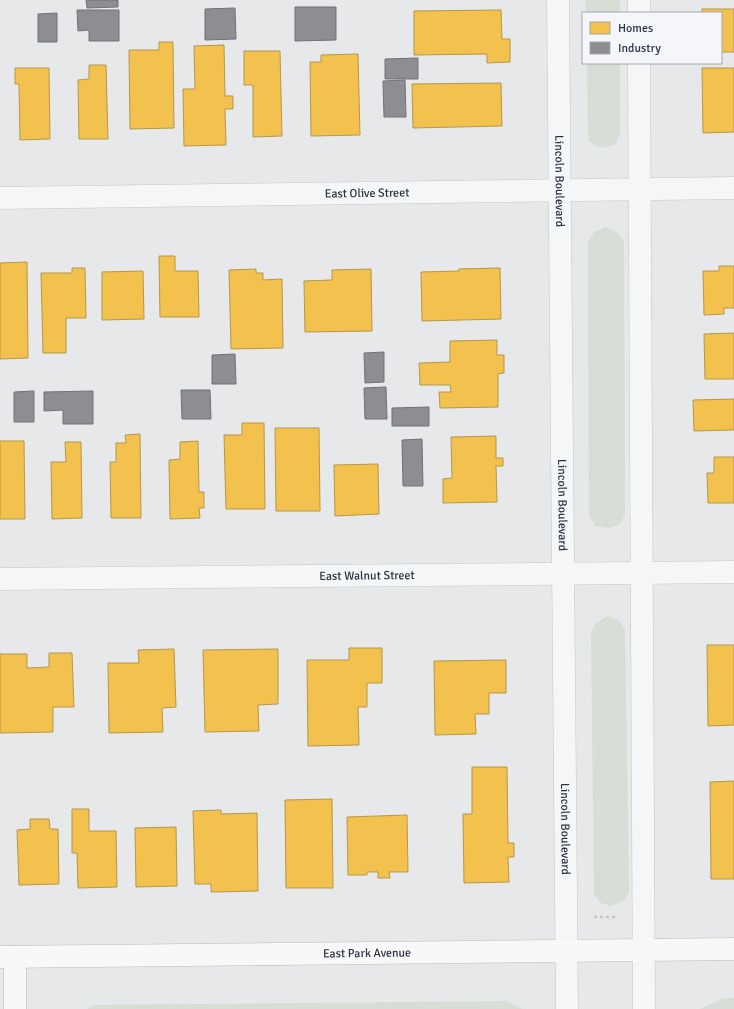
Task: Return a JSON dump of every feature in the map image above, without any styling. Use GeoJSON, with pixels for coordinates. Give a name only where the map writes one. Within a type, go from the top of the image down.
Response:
{"type":"FeatureCollection","features":[{"type":"Feature","properties":{"kind":"highway","name":"East Park Avenue"},"geometry":{"type":"LineString","coordinates":[[8,957],[734,949]]}},
{"type":"Feature","properties":{"kind":"highway"},"geometry":{"type":"LineString","coordinates":[[8,957],[16,1009]]}},
{"type":"Feature","properties":{"kind":"street","name":"Lincoln Boulevard"},"geometry":{"type":"LineString","coordinates":[[558,0],[567,1009]]}},
{"type":"Feature","properties":{"kind":"street"},"geometry":{"type":"LineString","coordinates":[[639,0],[639,12]]}},
{"type":"Feature","properties":{"kind":"street"},"geometry":{"type":"LineString","coordinates":[[639,64],[644,1009]]}},
{"type":"Feature","properties":{"kind":"street","name":"East Olive Street"},"geometry":{"type":"LineString","coordinates":[[0,198],[640,188],[734,188]]}},
{"type":"Feature","properties":{"kind":"street","name":"East Walnut Street"},"geometry":{"type":"LineString","coordinates":[[0,579],[734,572]]}},
{"type":"Feature","properties":{"kind":"path"},"geometry":{"type":"LineString","coordinates":[[566,917],[643,917]]}},
{"type":"Feature","properties":{"kind":"shaded area"},"geometry":{"type":"Polygon","coordinates":[[[585,0],[620,0],[620,12],[586,12],[585,0]]]}},
{"type":"Feature","properties":{"kind":"shaded area"},"geometry":{"type":"Polygon","coordinates":[[[587,64],[620,64],[620,133],[616,144],[608,147],[598,147],[588,140],[587,64]]]}},
{"type":"Feature","properties":{"kind":"shaded area"},"geometry":{"type":"Polygon","coordinates":[[[605,227],[617,232],[624,242],[625,515],[619,525],[608,528],[596,526],[589,516],[588,242],[594,232],[605,227]]]}},
{"type":"Feature","properties":{"kind":"shaded area"},"geometry":{"type":"Polygon","coordinates":[[[608,616],[620,621],[625,630],[629,892],[623,901],[611,906],[601,903],[594,894],[591,631],[597,622],[608,616]]]}},
{"type":"Feature","properties":{"kind":"shaded area"},"geometry":{"type":"Polygon","coordinates":[[[723,998],[734,998],[734,1009],[700,1009],[723,998]]]}},
{"type":"Feature","properties":{"kind":"shaded area"},"geometry":{"type":"Polygon","coordinates":[[[506,1001],[522,1009],[87,1009],[94,1005],[506,1001]]]}},
{"type":"Feature","properties":{"kind":"building: Homes"},"geometry":{"type":"Polygon","coordinates":[[[702,9],[734,9],[734,52],[722,52],[722,12],[702,12],[702,9]]]}},
{"type":"Feature","properties":{"kind":"building: Homes"},"geometry":{"type":"Polygon","coordinates":[[[501,10],[502,39],[510,39],[510,62],[487,63],[487,54],[414,55],[414,11],[501,10]]]}},
{"type":"Feature","properties":{"kind":"building: Homes"},"geometry":{"type":"Polygon","coordinates":[[[159,42],[173,42],[174,128],[130,129],[129,50],[159,50],[159,42]]]}},
{"type":"Feature","properties":{"kind":"building: Homes"},"geometry":{"type":"Polygon","coordinates":[[[224,45],[225,96],[233,96],[233,109],[225,109],[226,145],[184,146],[183,89],[195,89],[194,46],[224,45]]]}},
{"type":"Feature","properties":{"kind":"building: Homes"},"geometry":{"type":"Polygon","coordinates":[[[244,51],[280,51],[282,136],[253,137],[253,85],[244,85],[244,51]]]}},
{"type":"Feature","properties":{"kind":"building: Homes"},"geometry":{"type":"Polygon","coordinates":[[[358,54],[360,135],[311,136],[310,62],[321,62],[321,55],[358,54]]]}},
{"type":"Feature","properties":{"kind":"building: Homes"},"geometry":{"type":"Polygon","coordinates":[[[89,65],[106,65],[108,139],[79,139],[78,80],[89,79],[89,65]]]}},
{"type":"Feature","properties":{"kind":"building: Homes"},"geometry":{"type":"Polygon","coordinates":[[[15,68],[49,68],[50,139],[20,140],[19,84],[15,84],[15,68]]]}},
{"type":"Feature","properties":{"kind":"building: Homes"},"geometry":{"type":"Polygon","coordinates":[[[702,68],[734,68],[734,132],[703,133],[702,68]]]}},
{"type":"Feature","properties":{"kind":"building: Homes"},"geometry":{"type":"Polygon","coordinates":[[[501,83],[502,126],[413,128],[412,84],[501,83]]]}},
{"type":"Feature","properties":{"kind":"building: Homes"},"geometry":{"type":"Polygon","coordinates":[[[159,256],[175,256],[175,271],[198,271],[199,317],[160,317],[159,256]]]}},
{"type":"Feature","properties":{"kind":"building: Homes"},"geometry":{"type":"Polygon","coordinates":[[[27,262],[28,358],[0,359],[0,263],[27,262]]]}},
{"type":"Feature","properties":{"kind":"building: Homes"},"geometry":{"type":"Polygon","coordinates":[[[719,266],[734,266],[734,308],[724,308],[724,314],[704,315],[703,271],[719,271],[719,266]]]}},
{"type":"Feature","properties":{"kind":"building: Homes"},"geometry":{"type":"Polygon","coordinates":[[[72,268],[85,268],[86,318],[66,318],[66,353],[43,353],[41,273],[72,273],[72,268]]]}},
{"type":"Feature","properties":{"kind":"building: Homes"},"geometry":{"type":"Polygon","coordinates":[[[500,268],[501,319],[422,321],[421,272],[500,268]]]}},
{"type":"Feature","properties":{"kind":"building: Homes"},"geometry":{"type":"Polygon","coordinates":[[[256,269],[256,273],[263,273],[263,280],[282,279],[283,348],[231,349],[229,270],[256,269]]]}},
{"type":"Feature","properties":{"kind":"building: Homes"},"geometry":{"type":"Polygon","coordinates":[[[371,269],[372,331],[305,332],[304,281],[332,280],[332,270],[371,269]]]}},
{"type":"Feature","properties":{"kind":"building: Homes"},"geometry":{"type":"Polygon","coordinates":[[[143,271],[144,319],[102,320],[102,272],[143,271]]]}},
{"type":"Feature","properties":{"kind":"building: Homes"},"geometry":{"type":"Polygon","coordinates":[[[734,333],[734,379],[705,379],[704,334],[734,333]]]}},
{"type":"Feature","properties":{"kind":"building: Homes"},"geometry":{"type":"Polygon","coordinates":[[[497,340],[497,355],[504,355],[504,373],[498,374],[498,407],[440,408],[439,392],[451,392],[450,385],[420,385],[419,363],[450,362],[450,341],[497,340]]]}},
{"type":"Feature","properties":{"kind":"building: Homes"},"geometry":{"type":"Polygon","coordinates":[[[734,399],[734,430],[694,431],[693,400],[734,399]]]}},
{"type":"Feature","properties":{"kind":"building: Homes"},"geometry":{"type":"Polygon","coordinates":[[[242,423],[264,423],[265,509],[226,509],[224,435],[242,435],[242,423]]]}},
{"type":"Feature","properties":{"kind":"building: Homes"},"geometry":{"type":"Polygon","coordinates":[[[275,428],[319,428],[320,511],[276,511],[275,428]]]}},
{"type":"Feature","properties":{"kind":"building: Homes"},"geometry":{"type":"Polygon","coordinates":[[[140,434],[141,518],[111,518],[110,462],[116,462],[116,443],[126,443],[125,435],[140,434]]]}},
{"type":"Feature","properties":{"kind":"building: Homes"},"geometry":{"type":"Polygon","coordinates":[[[496,436],[496,458],[503,458],[503,466],[496,466],[497,502],[443,503],[443,479],[452,478],[451,437],[496,436]]]}},
{"type":"Feature","properties":{"kind":"building: Homes"},"geometry":{"type":"Polygon","coordinates":[[[0,441],[24,441],[25,519],[0,519],[0,441]]]}},
{"type":"Feature","properties":{"kind":"building: Homes"},"geometry":{"type":"Polygon","coordinates":[[[198,441],[199,492],[204,492],[204,508],[199,508],[200,518],[170,519],[169,460],[180,459],[180,442],[198,441]]]}},
{"type":"Feature","properties":{"kind":"building: Homes"},"geometry":{"type":"Polygon","coordinates":[[[65,442],[81,442],[82,518],[52,519],[51,462],[66,462],[65,442]]]}},
{"type":"Feature","properties":{"kind":"building: Homes"},"geometry":{"type":"Polygon","coordinates":[[[714,457],[734,457],[734,503],[708,503],[707,473],[714,473],[714,457]]]}},
{"type":"Feature","properties":{"kind":"building: Homes"},"geometry":{"type":"Polygon","coordinates":[[[378,464],[379,514],[335,516],[334,465],[378,464]]]}},
{"type":"Feature","properties":{"kind":"building: Homes"},"geometry":{"type":"Polygon","coordinates":[[[707,645],[734,645],[734,725],[708,726],[707,645]]]}},
{"type":"Feature","properties":{"kind":"building: Homes"},"geometry":{"type":"Polygon","coordinates":[[[349,648],[382,648],[382,683],[367,683],[367,707],[358,707],[359,745],[308,746],[307,660],[349,660],[349,648]]]}},
{"type":"Feature","properties":{"kind":"building: Homes"},"geometry":{"type":"Polygon","coordinates":[[[174,649],[176,707],[162,708],[163,732],[109,733],[108,663],[139,663],[138,650],[174,649]]]}},
{"type":"Feature","properties":{"kind":"building: Homes"},"geometry":{"type":"Polygon","coordinates":[[[278,649],[278,704],[258,705],[259,731],[205,732],[203,650],[278,649]]]}},
{"type":"Feature","properties":{"kind":"building: Homes"},"geometry":{"type":"Polygon","coordinates":[[[49,653],[72,653],[74,707],[53,707],[53,732],[0,733],[0,654],[27,654],[27,668],[49,667],[49,653]]]}},
{"type":"Feature","properties":{"kind":"building: Homes"},"geometry":{"type":"Polygon","coordinates":[[[506,660],[506,693],[489,693],[489,714],[475,714],[476,734],[435,735],[434,661],[506,660]]]}},
{"type":"Feature","properties":{"kind":"building: Homes"},"geometry":{"type":"Polygon","coordinates":[[[472,767],[507,767],[508,843],[514,843],[514,857],[508,857],[509,882],[464,883],[463,814],[472,814],[472,767]]]}},
{"type":"Feature","properties":{"kind":"building: Homes"},"geometry":{"type":"Polygon","coordinates":[[[734,781],[734,879],[711,879],[710,782],[734,781]]]}},
{"type":"Feature","properties":{"kind":"building: Homes"},"geometry":{"type":"Polygon","coordinates":[[[332,799],[333,888],[286,888],[285,800],[332,799]]]}},
{"type":"Feature","properties":{"kind":"building: Homes"},"geometry":{"type":"Polygon","coordinates":[[[72,809],[89,809],[89,831],[116,831],[117,887],[78,888],[77,853],[72,853],[72,809]]]}},
{"type":"Feature","properties":{"kind":"building: Homes"},"geometry":{"type":"Polygon","coordinates":[[[221,810],[221,814],[257,813],[258,891],[211,892],[211,884],[195,884],[193,811],[221,810]]]}},
{"type":"Feature","properties":{"kind":"building: Homes"},"geometry":{"type":"Polygon","coordinates":[[[407,815],[408,872],[389,872],[390,878],[378,878],[378,872],[367,872],[367,875],[348,875],[347,817],[407,815]]]}},
{"type":"Feature","properties":{"kind":"building: Homes"},"geometry":{"type":"Polygon","coordinates":[[[30,819],[49,819],[50,829],[58,829],[59,884],[19,885],[17,830],[30,829],[30,819]]]}},
{"type":"Feature","properties":{"kind":"building: Homes"},"geometry":{"type":"Polygon","coordinates":[[[176,827],[177,886],[136,887],[135,828],[176,827]]]}},
{"type":"Feature","properties":{"kind":"building: Industry"},"geometry":{"type":"Polygon","coordinates":[[[86,0],[118,0],[118,7],[87,8],[86,0]]]}},
{"type":"Feature","properties":{"kind":"building: Industry"},"geometry":{"type":"Polygon","coordinates":[[[295,7],[336,7],[336,40],[295,41],[295,7]]]}},
{"type":"Feature","properties":{"kind":"building: Industry"},"geometry":{"type":"Polygon","coordinates":[[[235,8],[236,39],[205,40],[205,9],[235,8]]]}},
{"type":"Feature","properties":{"kind":"building: Industry"},"geometry":{"type":"Polygon","coordinates":[[[77,10],[119,10],[119,41],[89,41],[89,30],[78,31],[77,10]]]}},
{"type":"Feature","properties":{"kind":"building: Industry"},"geometry":{"type":"Polygon","coordinates":[[[57,13],[57,42],[38,42],[38,14],[57,13]]]}},
{"type":"Feature","properties":{"kind":"building: Industry"},"geometry":{"type":"Polygon","coordinates":[[[418,58],[418,79],[385,79],[385,59],[418,58]]]}},
{"type":"Feature","properties":{"kind":"building: Industry"},"geometry":{"type":"Polygon","coordinates":[[[405,80],[406,117],[384,117],[383,81],[405,80]]]}},
{"type":"Feature","properties":{"kind":"building: Industry"},"geometry":{"type":"Polygon","coordinates":[[[384,352],[384,382],[365,383],[364,353],[384,352]]]}},
{"type":"Feature","properties":{"kind":"building: Industry"},"geometry":{"type":"Polygon","coordinates":[[[235,354],[236,384],[212,384],[212,355],[235,354]]]}},
{"type":"Feature","properties":{"kind":"building: Industry"},"geometry":{"type":"Polygon","coordinates":[[[386,387],[387,419],[365,419],[364,388],[386,387]]]}},
{"type":"Feature","properties":{"kind":"building: Industry"},"geometry":{"type":"Polygon","coordinates":[[[181,390],[210,390],[211,419],[182,419],[181,390]]]}},
{"type":"Feature","properties":{"kind":"building: Industry"},"geometry":{"type":"Polygon","coordinates":[[[34,391],[34,422],[14,422],[14,392],[34,391]]]}},
{"type":"Feature","properties":{"kind":"building: Industry"},"geometry":{"type":"Polygon","coordinates":[[[93,391],[93,424],[63,424],[63,410],[44,411],[44,392],[93,391]]]}},
{"type":"Feature","properties":{"kind":"building: Industry"},"geometry":{"type":"Polygon","coordinates":[[[429,407],[429,426],[392,426],[392,408],[429,407]]]}},
{"type":"Feature","properties":{"kind":"building: Industry"},"geometry":{"type":"Polygon","coordinates":[[[422,439],[423,486],[403,486],[402,440],[422,439]]]}}]}
